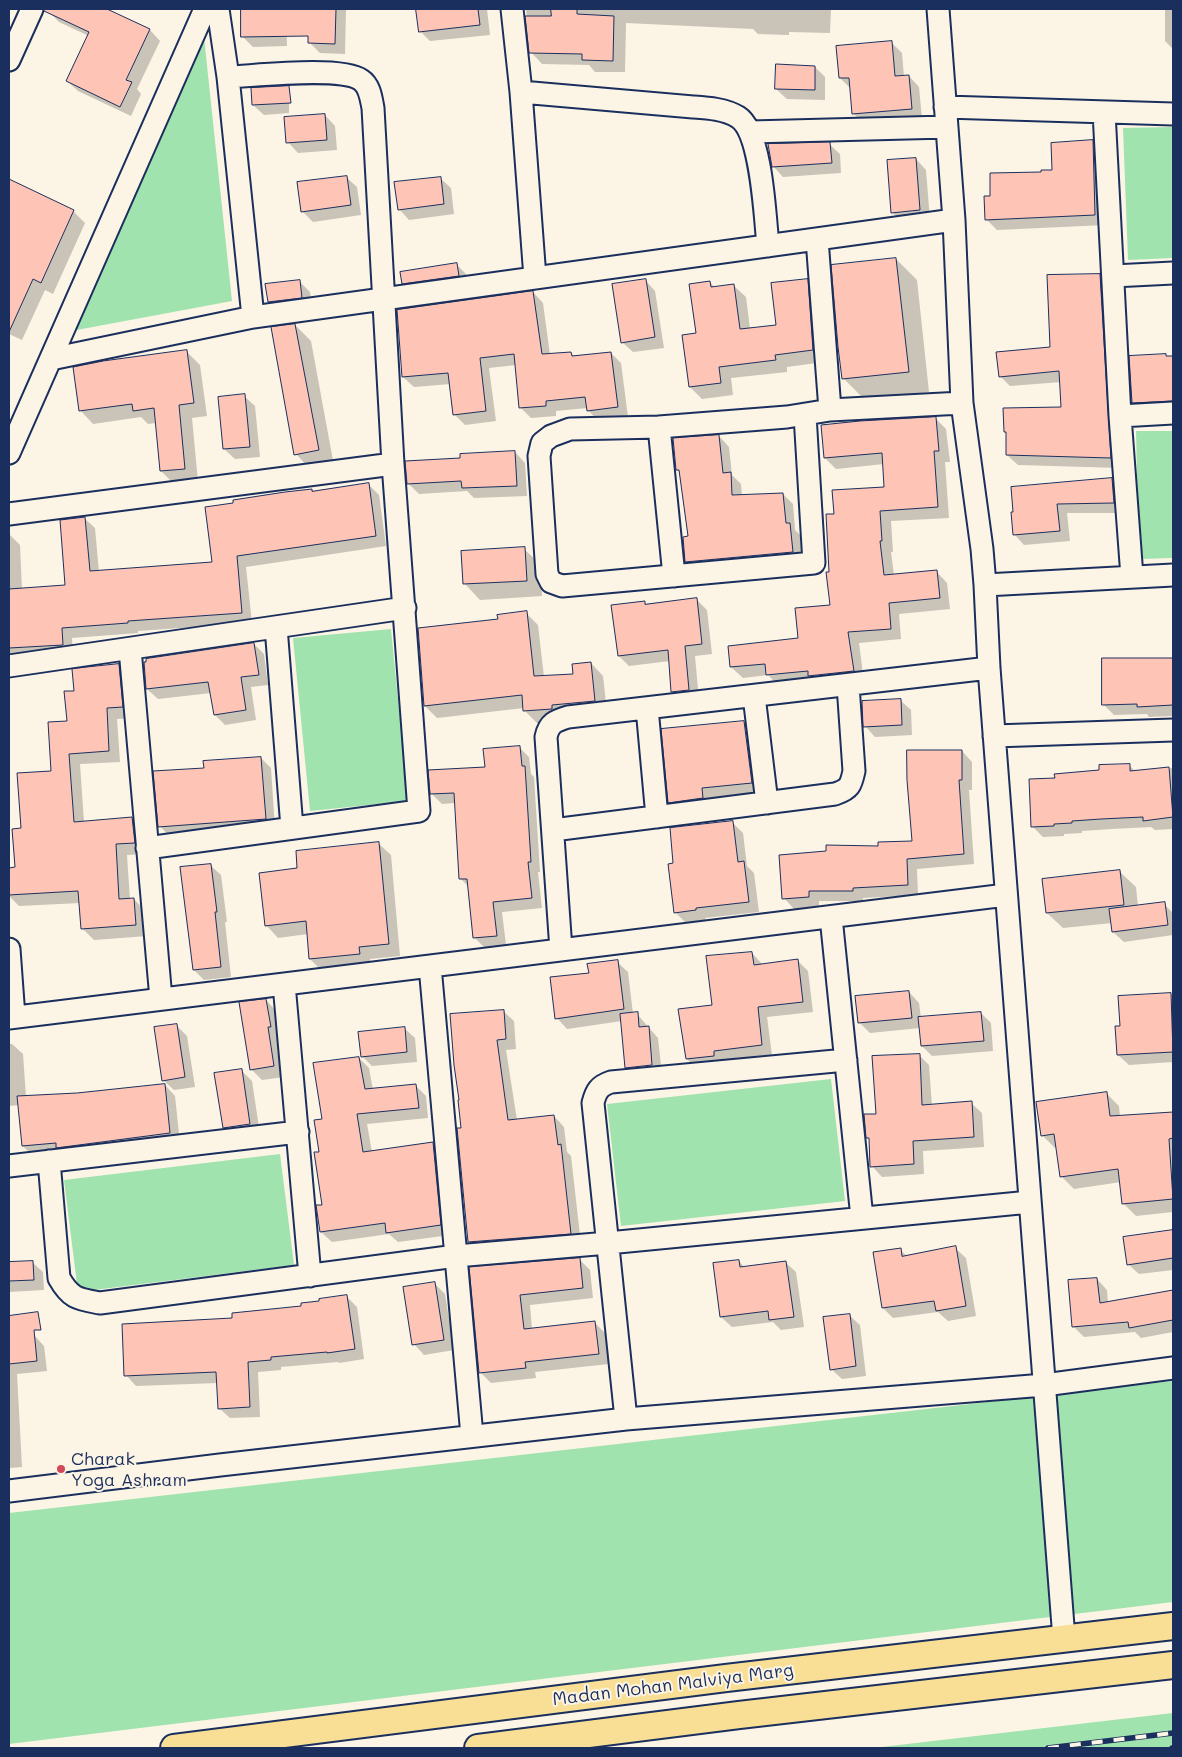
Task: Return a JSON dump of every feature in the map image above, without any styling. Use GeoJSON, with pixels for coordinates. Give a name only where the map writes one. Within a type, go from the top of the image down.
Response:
{"type":"FeatureCollection","features":[{"type":"Feature","properties":{"kind":"main road","name":"Madan Mohan Malviya Marg"},"geometry":{"type":"LineString","coordinates":[[174,1748],[726,1678],[1173,1626]]}},
{"type":"Feature","properties":{"kind":"main road"},"geometry":{"type":"LineString","coordinates":[[478,1748],[729,1716],[1173,1666]]}},
{"type":"Feature","properties":{"kind":"street"},"geometry":{"type":"LineString","coordinates":[[9,60],[32,9]]}},
{"type":"Feature","properties":{"kind":"street"},"geometry":{"type":"LineString","coordinates":[[9,453],[205,9]]}},
{"type":"Feature","properties":{"kind":"street"},"geometry":{"type":"LineString","coordinates":[[218,9],[228,77],[253,317]]}},
{"type":"Feature","properties":{"kind":"street"},"geometry":{"type":"LineString","coordinates":[[512,9],[521,92],[535,278]]}},
{"type":"Feature","properties":{"kind":"street"},"geometry":{"type":"LineString","coordinates":[[938,9],[954,220],[962,403],[985,585],[994,736],[1064,1639]]}},
{"type":"Feature","properties":{"kind":"street"},"geometry":{"type":"LineString","coordinates":[[148,848],[419,811],[383,299],[373,108],[369,90],[361,80],[326,72],[228,77]]}},
{"type":"Feature","properties":{"kind":"street"},"geometry":{"type":"LineString","coordinates":[[521,92],[719,110],[739,118],[750,132],[758,155],[768,246]]}},
{"type":"Feature","properties":{"kind":"street"},"geometry":{"type":"LineString","coordinates":[[750,132],[946,117],[1104,112],[1173,114]]}},
{"type":"Feature","properties":{"kind":"street"},"geometry":{"type":"LineString","coordinates":[[1104,112],[1120,416],[1132,577]]}},
{"type":"Feature","properties":{"kind":"street"},"geometry":{"type":"LineString","coordinates":[[51,359],[253,317],[954,220]]}},
{"type":"Feature","properties":{"kind":"street"},"geometry":{"type":"LineString","coordinates":[[817,239],[830,410]]}},
{"type":"Feature","properties":{"kind":"street"},"geometry":{"type":"LineString","coordinates":[[1113,276],[1173,273]]}},
{"type":"Feature","properties":{"kind":"street"},"geometry":{"type":"LineString","coordinates":[[805,415],[814,562],[562,586],[551,582],[547,574],[539,456],[542,443],[551,436],[570,429],[659,427],[805,415],[830,410],[962,403]]}},
{"type":"Feature","properties":{"kind":"street"},"geometry":{"type":"LineString","coordinates":[[1120,416],[1173,413]]}},
{"type":"Feature","properties":{"kind":"street"},"geometry":{"type":"LineString","coordinates":[[659,427],[674,576]]}},
{"type":"Feature","properties":{"kind":"street"},"geometry":{"type":"LineString","coordinates":[[9,514],[394,464]]}},
{"type":"Feature","properties":{"kind":"street"},"geometry":{"type":"LineString","coordinates":[[985,585],[1173,575]]}},
{"type":"Feature","properties":{"kind":"street"},"geometry":{"type":"LineString","coordinates":[[9,666],[405,608]]}},
{"type":"Feature","properties":{"kind":"street"},"geometry":{"type":"LineString","coordinates":[[276,627],[292,828]]}},
{"type":"Feature","properties":{"kind":"street"},"geometry":{"type":"LineString","coordinates":[[130,649],[161,999]]}},
{"type":"Feature","properties":{"kind":"street"},"geometry":{"type":"LineString","coordinates":[[560,950],[546,737],[548,728],[556,721],[568,717],[989,668]]}},
{"type":"Feature","properties":{"kind":"street"},"geometry":{"type":"LineString","coordinates":[[553,830],[835,794],[844,791],[851,784],[854,771],[848,685]]}},
{"type":"Feature","properties":{"kind":"street"},"geometry":{"type":"LineString","coordinates":[[754,696],[767,803]]}},
{"type":"Feature","properties":{"kind":"street"},"geometry":{"type":"LineString","coordinates":[[647,708],[657,817]]}},
{"type":"Feature","properties":{"kind":"street"},"geometry":{"type":"LineString","coordinates":[[994,736],[1173,730]]}},
{"type":"Feature","properties":{"kind":"street"},"geometry":{"type":"LineString","coordinates":[[9,949],[11,1018],[1006,895]]}},
{"type":"Feature","properties":{"kind":"street"},"geometry":{"type":"LineString","coordinates":[[831,917],[862,1218]]}},
{"type":"Feature","properties":{"kind":"street"},"geometry":{"type":"LineString","coordinates":[[430,966],[472,1436]]}},
{"type":"Feature","properties":{"kind":"street"},"geometry":{"type":"LineString","coordinates":[[284,984],[310,1276]]}},
{"type":"Feature","properties":{"kind":"street"},"geometry":{"type":"LineString","coordinates":[[626,1419],[594,1103],[596,1092],[602,1085],[611,1082],[846,1060]]}},
{"type":"Feature","properties":{"kind":"street"},"geometry":{"type":"LineString","coordinates":[[9,1166],[298,1132]]}},
{"type":"Feature","properties":{"kind":"street"},"geometry":{"type":"LineString","coordinates":[[49,1162],[60,1278],[65,1288],[78,1299],[100,1303],[456,1256],[1030,1202]]}},
{"type":"Feature","properties":{"kind":"street"},"geometry":{"type":"LineString","coordinates":[[9,1492],[626,1419],[1044,1385],[1173,1368]]}},
{"type":"Feature","properties":{"kind":"green space"},"geometry":{"type":"Polygon","coordinates":[[[201,9],[232,301],[66,332],[201,9]]]}},
{"type":"Feature","properties":{"kind":"green space"},"geometry":{"type":"Polygon","coordinates":[[[1173,127],[1173,258],[1128,260],[1123,128],[1173,127]]]}},
{"type":"Feature","properties":{"kind":"green space"},"geometry":{"type":"Polygon","coordinates":[[[1136,431],[1173,431],[1173,558],[1139,559],[1136,431]]]}},
{"type":"Feature","properties":{"kind":"green space"},"geometry":{"type":"Polygon","coordinates":[[[391,629],[408,801],[310,811],[293,638],[391,629]]]}},
{"type":"Feature","properties":{"kind":"green space"},"geometry":{"type":"Polygon","coordinates":[[[831,1079],[845,1201],[621,1226],[607,1104],[831,1079]]]}},
{"type":"Feature","properties":{"kind":"green space"},"geometry":{"type":"Polygon","coordinates":[[[280,1154],[294,1265],[78,1292],[64,1180],[280,1154]]]}},
{"type":"Feature","properties":{"kind":"green space"},"geometry":{"type":"Polygon","coordinates":[[[1173,1381],[1173,1602],[9,1744],[9,1513],[1173,1381]]]}},
{"type":"Feature","properties":{"kind":"green space"},"geometry":{"type":"Polygon","coordinates":[[[1173,1713],[1173,1748],[873,1748],[1173,1713]]]}},
{"type":"Feature","properties":{"kind":"building"},"geometry":{"type":"Polygon","coordinates":[[[44,9],[107,9],[150,29],[126,80],[132,82],[120,107],[66,81],[89,32],[44,11],[44,9]]]}},
{"type":"Feature","properties":{"kind":"building"},"geometry":{"type":"Polygon","coordinates":[[[241,9],[336,9],[335,44],[308,43],[308,36],[241,37],[241,9]]]}},
{"type":"Feature","properties":{"kind":"building"},"geometry":{"type":"Polygon","coordinates":[[[416,9],[478,9],[480,25],[419,32],[416,9]]]}},
{"type":"Feature","properties":{"kind":"building"},"geometry":{"type":"Polygon","coordinates":[[[551,9],[577,9],[577,14],[614,16],[613,61],[582,60],[582,54],[529,53],[525,16],[551,16],[551,9]]]}},
{"type":"Feature","properties":{"kind":"building"},"geometry":{"type":"Polygon","coordinates":[[[892,41],[895,76],[909,75],[912,109],[852,114],[849,78],[839,78],[836,46],[892,41]]]}},
{"type":"Feature","properties":{"kind":"building"},"geometry":{"type":"Polygon","coordinates":[[[776,64],[815,66],[815,90],[775,89],[776,64]]]}},
{"type":"Feature","properties":{"kind":"building"},"geometry":{"type":"Polygon","coordinates":[[[289,86],[291,103],[252,105],[251,88],[289,86]]]}},
{"type":"Feature","properties":{"kind":"building"},"geometry":{"type":"Polygon","coordinates":[[[325,114],[327,140],[286,143],[284,117],[325,114]]]}},
{"type":"Feature","properties":{"kind":"building"},"geometry":{"type":"Polygon","coordinates":[[[1093,140],[1095,215],[985,220],[984,196],[990,196],[990,173],[1052,170],[1051,143],[1093,140]]]}},
{"type":"Feature","properties":{"kind":"building"},"geometry":{"type":"Polygon","coordinates":[[[830,142],[832,163],[772,167],[768,144],[830,142]]]}},
{"type":"Feature","properties":{"kind":"building"},"geometry":{"type":"Polygon","coordinates":[[[916,158],[920,210],[891,213],[887,160],[916,158]]]}},
{"type":"Feature","properties":{"kind":"building"},"geometry":{"type":"Polygon","coordinates":[[[347,176],[351,205],[301,212],[297,182],[347,176]]]}},
{"type":"Feature","properties":{"kind":"building"},"geometry":{"type":"Polygon","coordinates":[[[441,177],[444,204],[398,210],[394,182],[441,177]]]}},
{"type":"Feature","properties":{"kind":"building"},"geometry":{"type":"Polygon","coordinates":[[[9,179],[74,210],[41,283],[33,279],[9,332],[9,179]]]}},
{"type":"Feature","properties":{"kind":"building"},"geometry":{"type":"Polygon","coordinates":[[[896,258],[909,372],[842,379],[831,265],[896,258]]]}},
{"type":"Feature","properties":{"kind":"building"},"geometry":{"type":"Polygon","coordinates":[[[457,263],[459,276],[402,284],[400,272],[457,263]]]}},
{"type":"Feature","properties":{"kind":"building"},"geometry":{"type":"Polygon","coordinates":[[[1100,274],[1111,458],[1006,455],[1003,408],[1061,407],[1059,371],[999,377],[996,352],[1050,347],[1047,275],[1100,274]]]}},
{"type":"Feature","properties":{"kind":"building"},"geometry":{"type":"Polygon","coordinates":[[[646,279],[655,337],[621,343],[612,284],[646,279]]]}},
{"type":"Feature","properties":{"kind":"building"},"geometry":{"type":"Polygon","coordinates":[[[808,279],[813,350],[775,355],[776,360],[719,367],[721,383],[689,387],[682,335],[696,333],[689,284],[710,281],[711,287],[734,284],[740,329],[776,325],[771,283],[808,279]]]}},
{"type":"Feature","properties":{"kind":"building"},"geometry":{"type":"Polygon","coordinates":[[[300,280],[302,298],[268,302],[265,284],[300,280]]]}},
{"type":"Feature","properties":{"kind":"building"},"geometry":{"type":"Polygon","coordinates":[[[533,291],[542,354],[571,352],[572,356],[611,352],[618,407],[587,411],[585,397],[546,401],[546,406],[519,408],[514,354],[480,358],[486,411],[453,415],[448,373],[402,377],[397,310],[533,291]]]}},
{"type":"Feature","properties":{"kind":"building"},"geometry":{"type":"Polygon","coordinates":[[[295,324],[319,450],[294,455],[271,327],[295,324]]]}},
{"type":"Feature","properties":{"kind":"building"},"geometry":{"type":"Polygon","coordinates":[[[187,350],[194,403],[179,405],[185,469],[160,471],[154,408],[133,411],[132,404],[79,411],[73,367],[103,361],[187,350]]]}},
{"type":"Feature","properties":{"kind":"building"},"geometry":{"type":"Polygon","coordinates":[[[1166,354],[1166,356],[1173,356],[1173,401],[1132,403],[1129,356],[1166,354]]]}},
{"type":"Feature","properties":{"kind":"building"},"geometry":{"type":"Polygon","coordinates":[[[245,394],[250,447],[223,449],[218,397],[245,394]]]}},
{"type":"Feature","properties":{"kind":"building"},"geometry":{"type":"Polygon","coordinates":[[[936,417],[939,451],[934,451],[938,507],[880,511],[882,541],[880,541],[884,575],[937,570],[940,598],[889,603],[891,629],[848,632],[854,671],[808,676],[808,671],[766,675],[765,664],[730,667],[728,646],[798,638],[795,608],[830,605],[826,572],[829,572],[826,514],[834,514],[832,490],[884,487],[882,453],[824,458],[821,425],[936,417]]]}},
{"type":"Feature","properties":{"kind":"building"},"geometry":{"type":"Polygon","coordinates":[[[719,435],[723,473],[731,472],[732,495],[783,493],[786,523],[790,523],[793,552],[685,562],[683,537],[688,536],[679,470],[676,470],[673,438],[719,435]]]}},
{"type":"Feature","properties":{"kind":"building"},"geometry":{"type":"Polygon","coordinates":[[[515,451],[517,486],[462,488],[461,481],[407,484],[405,461],[460,458],[460,454],[515,451]]]}},
{"type":"Feature","properties":{"kind":"building"},"geometry":{"type":"Polygon","coordinates":[[[1112,478],[1114,503],[1057,504],[1060,531],[1013,535],[1011,487],[1112,478]]]}},
{"type":"Feature","properties":{"kind":"building"},"geometry":{"type":"Polygon","coordinates":[[[369,483],[376,536],[237,556],[242,613],[62,628],[63,645],[9,648],[9,589],[65,585],[60,520],[85,517],[90,571],[212,562],[205,507],[233,503],[233,500],[285,492],[312,489],[312,491],[369,483]]]}},
{"type":"Feature","properties":{"kind":"building"},"geometry":{"type":"Polygon","coordinates":[[[525,547],[527,581],[463,584],[461,551],[525,547]]]}},
{"type":"Feature","properties":{"kind":"building"},"geometry":{"type":"Polygon","coordinates":[[[697,598],[702,644],[685,646],[689,690],[671,692],[668,650],[618,656],[611,605],[645,601],[645,604],[697,598]]]}},
{"type":"Feature","properties":{"kind":"building"},"geometry":{"type":"Polygon","coordinates":[[[527,611],[534,676],[573,674],[572,664],[591,662],[595,701],[552,705],[552,709],[523,711],[522,695],[424,706],[418,628],[498,619],[497,615],[527,611]]]}},
{"type":"Feature","properties":{"kind":"building"},"geometry":{"type":"Polygon","coordinates":[[[254,643],[259,675],[241,677],[246,710],[214,715],[208,682],[146,689],[144,662],[146,662],[146,659],[254,643]]]}},
{"type":"Feature","properties":{"kind":"building"},"geometry":{"type":"Polygon","coordinates":[[[1102,658],[1173,658],[1173,705],[1137,707],[1137,704],[1102,705],[1102,658]]]}},
{"type":"Feature","properties":{"kind":"building"},"geometry":{"type":"Polygon","coordinates":[[[119,664],[123,707],[107,708],[109,751],[69,754],[74,822],[132,817],[135,843],[116,844],[119,899],[134,898],[136,925],[81,929],[78,891],[9,895],[9,868],[15,867],[12,829],[21,828],[17,773],[51,771],[48,722],[67,721],[64,691],[74,691],[72,669],[119,664]]]}},
{"type":"Feature","properties":{"kind":"building"},"geometry":{"type":"Polygon","coordinates":[[[901,699],[902,725],[863,727],[862,701],[901,699]]]}},
{"type":"Feature","properties":{"kind":"building"},"geometry":{"type":"Polygon","coordinates":[[[744,721],[752,783],[702,788],[703,798],[668,803],[661,729],[744,721]]]}},
{"type":"Feature","properties":{"kind":"building"},"geometry":{"type":"Polygon","coordinates":[[[520,746],[522,766],[525,766],[531,862],[528,862],[532,898],[493,902],[497,936],[473,938],[467,879],[459,879],[454,793],[430,794],[428,770],[485,767],[483,749],[520,746]]]}},
{"type":"Feature","properties":{"kind":"building"},"geometry":{"type":"Polygon","coordinates":[[[907,750],[962,750],[962,780],[959,780],[964,854],[907,859],[908,885],[853,888],[853,891],[809,891],[809,897],[782,899],[779,855],[826,851],[826,845],[878,846],[878,842],[912,841],[907,780],[907,750]]]}},
{"type":"Feature","properties":{"kind":"building"},"geometry":{"type":"Polygon","coordinates":[[[261,757],[266,819],[158,827],[153,771],[204,768],[203,761],[261,757]]]}},
{"type":"Feature","properties":{"kind":"building"},"geometry":{"type":"Polygon","coordinates":[[[1130,764],[1130,771],[1169,767],[1173,817],[1143,821],[1143,817],[1072,821],[1072,823],[1054,824],[1054,826],[1031,827],[1029,779],[1055,778],[1054,774],[1099,770],[1099,765],[1130,764]]]}},
{"type":"Feature","properties":{"kind":"building"},"geometry":{"type":"Polygon","coordinates":[[[733,821],[738,862],[744,861],[749,902],[696,908],[696,910],[674,913],[668,864],[673,863],[670,828],[733,821]]]}},
{"type":"Feature","properties":{"kind":"building"},"geometry":{"type":"Polygon","coordinates":[[[379,842],[389,944],[359,947],[360,954],[309,959],[306,921],[265,926],[259,873],[297,868],[296,851],[379,842]]]}},
{"type":"Feature","properties":{"kind":"building"},"geometry":{"type":"Polygon","coordinates":[[[211,864],[221,967],[193,970],[180,867],[211,864]]]}},
{"type":"Feature","properties":{"kind":"building"},"geometry":{"type":"Polygon","coordinates":[[[1120,870],[1124,905],[1046,913],[1042,879],[1120,870]]]}},
{"type":"Feature","properties":{"kind":"building"},"geometry":{"type":"Polygon","coordinates":[[[1165,902],[1168,925],[1112,932],[1109,909],[1165,902]]]}},
{"type":"Feature","properties":{"kind":"building"},"geometry":{"type":"Polygon","coordinates":[[[752,952],[754,965],[798,959],[803,1002],[758,1007],[762,1045],[714,1051],[714,1056],[686,1059],[678,1009],[712,1005],[706,956],[752,952]]]}},
{"type":"Feature","properties":{"kind":"building"},"geometry":{"type":"Polygon","coordinates":[[[618,960],[624,1009],[555,1019],[550,977],[589,973],[587,964],[618,960]]]}},
{"type":"Feature","properties":{"kind":"building"},"geometry":{"type":"Polygon","coordinates":[[[909,991],[912,1018],[858,1023],[855,996],[909,991]]]}},
{"type":"Feature","properties":{"kind":"building"},"geometry":{"type":"Polygon","coordinates":[[[1171,993],[1173,1052],[1117,1055],[1115,1026],[1120,1026],[1118,996],[1171,993]]]}},
{"type":"Feature","properties":{"kind":"building"},"geometry":{"type":"Polygon","coordinates":[[[266,999],[271,1027],[268,1027],[274,1066],[250,1070],[239,1002],[266,999]]]}},
{"type":"Feature","properties":{"kind":"building"},"geometry":{"type":"Polygon","coordinates":[[[504,1010],[506,1039],[497,1040],[508,1120],[554,1115],[558,1145],[561,1144],[571,1234],[468,1242],[457,1128],[461,1128],[459,1100],[450,1014],[504,1010]]]}},
{"type":"Feature","properties":{"kind":"building"},"geometry":{"type":"Polygon","coordinates":[[[638,1012],[639,1027],[649,1026],[652,1065],[625,1068],[620,1014],[638,1012]]]}},
{"type":"Feature","properties":{"kind":"building"},"geometry":{"type":"Polygon","coordinates":[[[981,1012],[984,1041],[921,1046],[918,1017],[981,1012]]]}},
{"type":"Feature","properties":{"kind":"building"},"geometry":{"type":"Polygon","coordinates":[[[177,1024],[185,1077],[162,1081],[154,1027],[177,1024]]]}},
{"type":"Feature","properties":{"kind":"building"},"geometry":{"type":"Polygon","coordinates":[[[405,1027],[407,1052],[361,1057],[358,1032],[405,1027]]]}},
{"type":"Feature","properties":{"kind":"building"},"geometry":{"type":"Polygon","coordinates":[[[920,1054],[922,1105],[972,1101],[974,1137],[913,1141],[914,1164],[870,1167],[869,1138],[866,1138],[864,1114],[876,1114],[872,1056],[920,1054]]]}},
{"type":"Feature","properties":{"kind":"building"},"geometry":{"type":"Polygon","coordinates":[[[359,1057],[365,1089],[416,1084],[419,1108],[357,1114],[363,1152],[433,1142],[441,1225],[386,1233],[385,1223],[320,1232],[316,1205],[322,1205],[314,1152],[319,1152],[314,1120],[322,1119],[313,1063],[359,1057]]]}},
{"type":"Feature","properties":{"kind":"building"},"geometry":{"type":"Polygon","coordinates":[[[242,1069],[250,1124],[223,1128],[214,1073],[242,1069]]]}},
{"type":"Feature","properties":{"kind":"building"},"geometry":{"type":"Polygon","coordinates":[[[165,1084],[170,1133],[56,1148],[56,1143],[22,1146],[17,1096],[77,1093],[165,1084]]]}},
{"type":"Feature","properties":{"kind":"building"},"geometry":{"type":"Polygon","coordinates":[[[1107,1092],[1110,1116],[1173,1112],[1173,1138],[1169,1139],[1173,1199],[1122,1204],[1118,1169],[1060,1177],[1054,1134],[1041,1136],[1036,1102],[1107,1092]]]}},
{"type":"Feature","properties":{"kind":"building"},"geometry":{"type":"Polygon","coordinates":[[[1173,1230],[1173,1258],[1127,1265],[1123,1237],[1173,1230]]]}},
{"type":"Feature","properties":{"kind":"building"},"geometry":{"type":"Polygon","coordinates":[[[956,1246],[966,1306],[936,1311],[934,1301],[882,1308],[873,1252],[901,1248],[902,1256],[956,1246]]]}},
{"type":"Feature","properties":{"kind":"building"},"geometry":{"type":"Polygon","coordinates":[[[580,1258],[583,1288],[520,1295],[524,1329],[595,1321],[599,1354],[525,1362],[526,1368],[479,1373],[469,1267],[580,1258]]]}},
{"type":"Feature","properties":{"kind":"building"},"geometry":{"type":"Polygon","coordinates":[[[739,1260],[740,1267],[786,1261],[794,1317],[769,1320],[768,1311],[720,1317],[713,1263],[739,1260]]]}},
{"type":"Feature","properties":{"kind":"building"},"geometry":{"type":"Polygon","coordinates":[[[33,1261],[34,1280],[9,1281],[9,1262],[33,1261]]]}},
{"type":"Feature","properties":{"kind":"building"},"geometry":{"type":"Polygon","coordinates":[[[1097,1278],[1100,1303],[1173,1290],[1173,1320],[1129,1328],[1128,1322],[1072,1327],[1068,1280],[1097,1278]]]}},
{"type":"Feature","properties":{"kind":"building"},"geometry":{"type":"Polygon","coordinates":[[[435,1282],[444,1340],[412,1345],[403,1287],[435,1282]]]}},
{"type":"Feature","properties":{"kind":"building"},"geometry":{"type":"Polygon","coordinates":[[[347,1295],[355,1349],[271,1357],[271,1360],[248,1362],[250,1407],[218,1409],[216,1372],[124,1376],[122,1324],[232,1318],[232,1313],[301,1306],[301,1303],[347,1295]]]}},
{"type":"Feature","properties":{"kind":"building"},"geometry":{"type":"Polygon","coordinates":[[[38,1312],[41,1330],[34,1330],[37,1361],[9,1364],[9,1316],[38,1312]]]}},
{"type":"Feature","properties":{"kind":"building"},"geometry":{"type":"Polygon","coordinates":[[[850,1314],[856,1366],[830,1370],[823,1317],[850,1314]]]}},
{"type":"Feature","properties":{"kind":"railway"},"geometry":{"type":"LineString","coordinates":[[1048,1748],[1173,1733]]}},
{"type":"Feature","properties":{"kind":"place","name":"Charak Yoga Ashram"},"geometry":{"type":"Point","coordinates":[61,1469]}}]}
